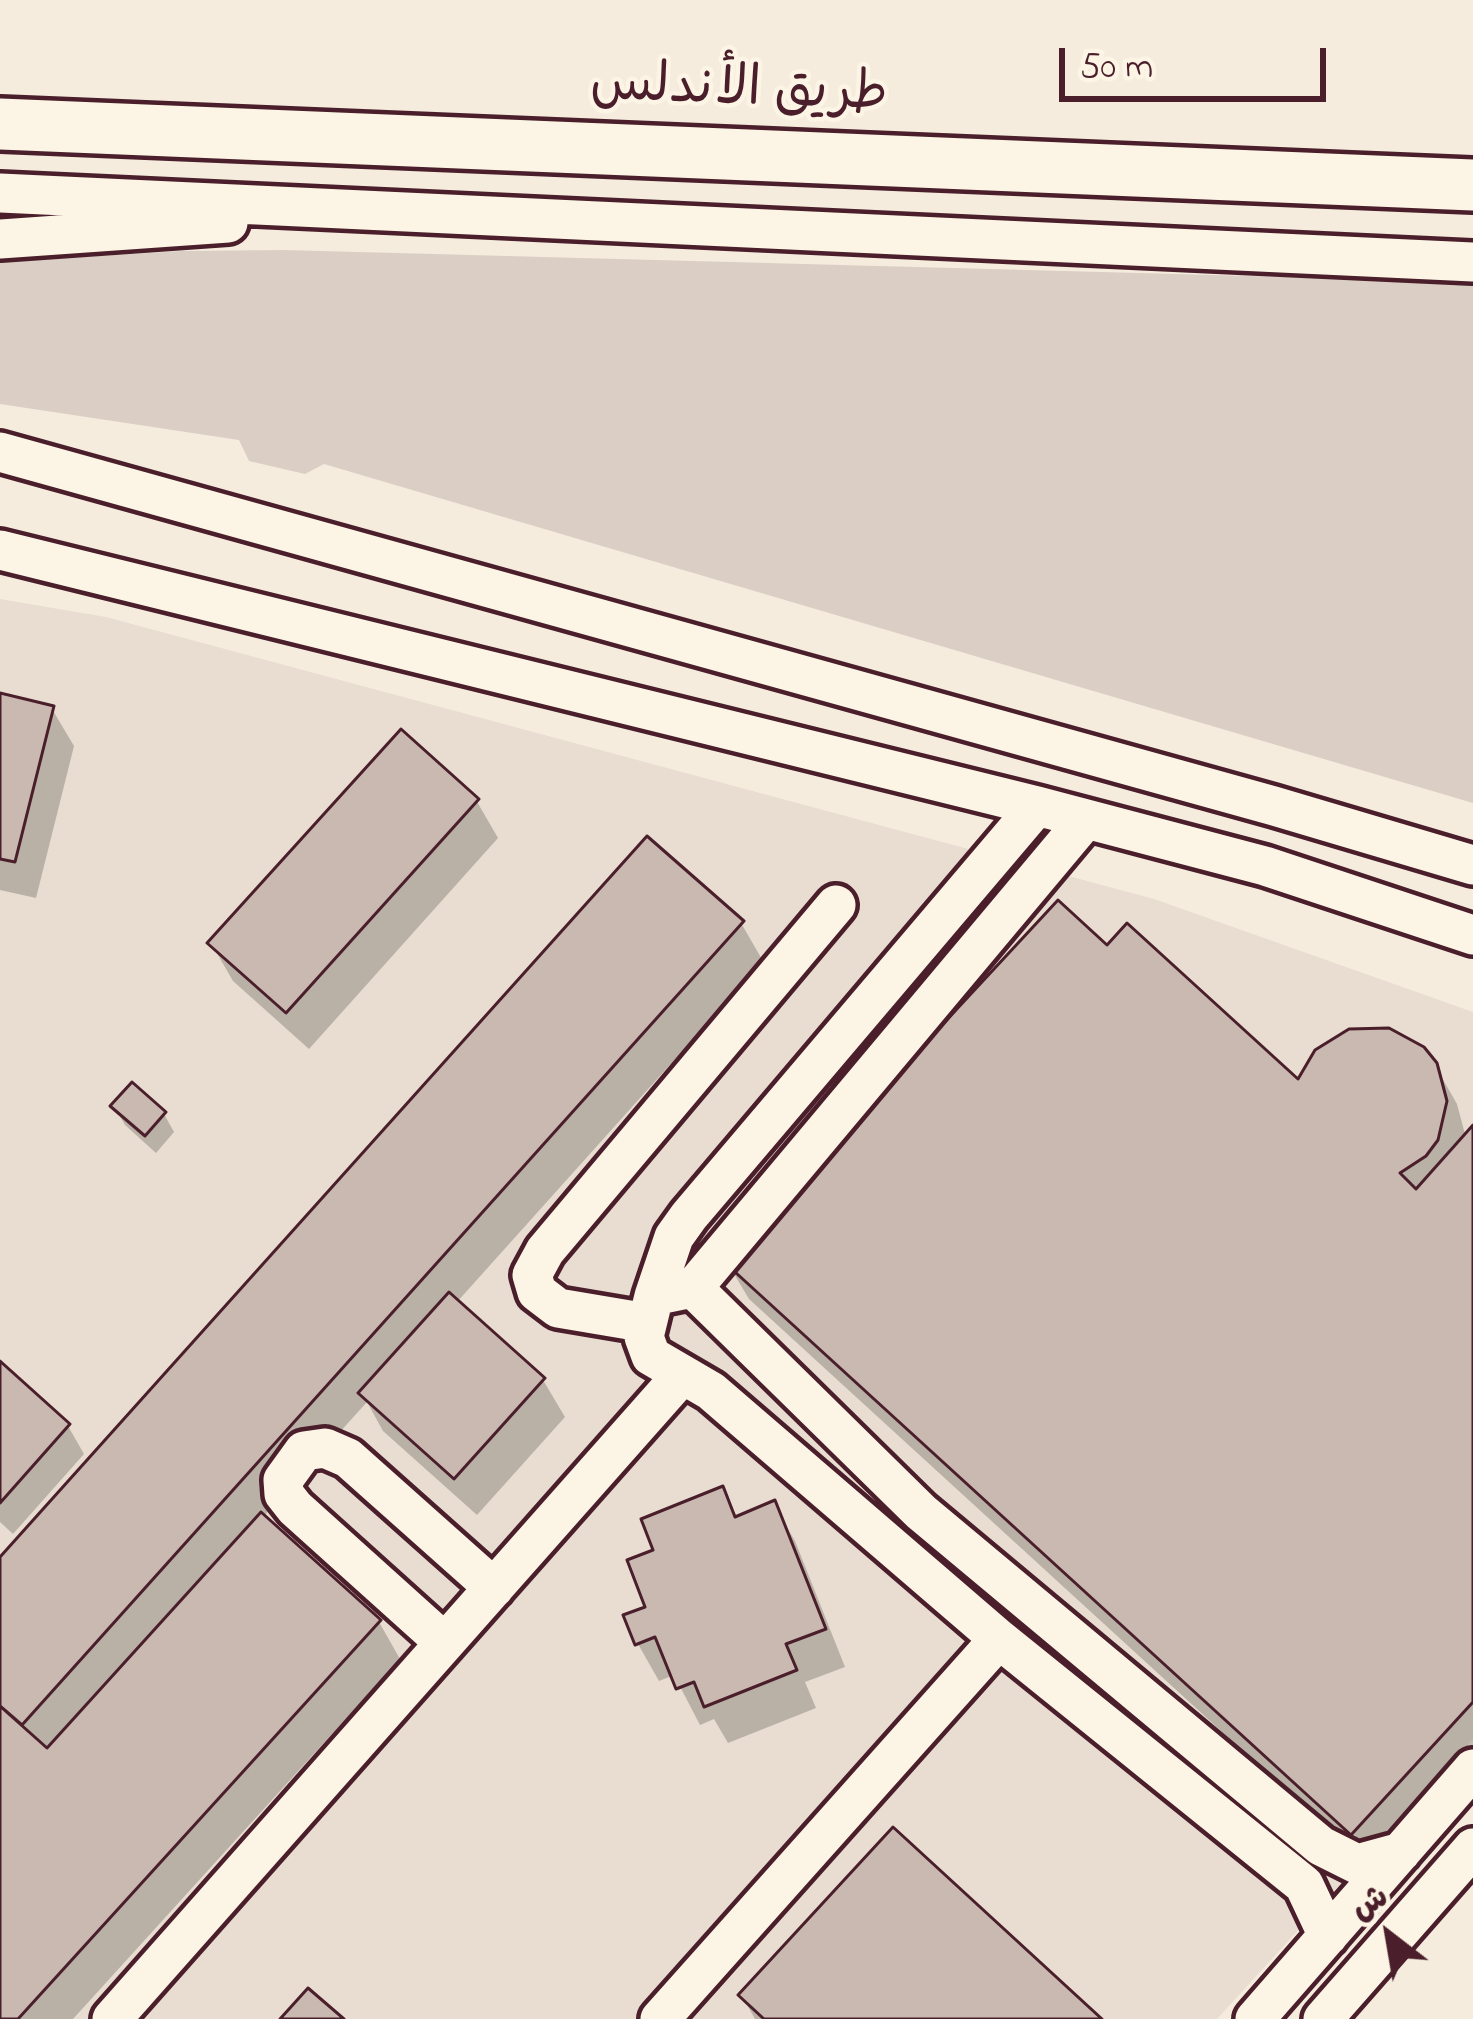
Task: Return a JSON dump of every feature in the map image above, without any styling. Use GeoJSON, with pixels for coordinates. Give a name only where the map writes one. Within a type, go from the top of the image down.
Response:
{"type":"FeatureCollection","features":[{"type":"Feature","properties":{"kind":"main road"},"geometry":{"type":"LineString","coordinates":[[0,90],[152,130]]}},
{"type":"Feature","properties":{"kind":"main road","name":"طريق الأندلس"},"geometry":{"type":"LineString","coordinates":[[0,124],[1473,185]]}},
{"type":"Feature","properties":{"kind":"street"},"geometry":{"type":"LineString","coordinates":[[0,194],[1473,262]]}},
{"type":"Feature","properties":{"kind":"street"},"geometry":{"type":"LineString","coordinates":[[0,239],[166,230],[358,209]]}},
{"type":"Feature","properties":{"kind":"street"},"geometry":{"type":"LineString","coordinates":[[0,452],[1473,865]]}},
{"type":"Feature","properties":{"kind":"street"},"geometry":{"type":"LineString","coordinates":[[0,550],[1037,806],[1265,866],[1473,935]]}},
{"type":"Feature","properties":{"kind":"street"},"geometry":{"type":"LineString","coordinates":[[1037,806],[689,1216],[674,1237],[644,1337],[651,1356],[711,1391],[999,1639],[1304,1885],[1328,1936]]}},
{"type":"Feature","properties":{"kind":"street"},"geometry":{"type":"LineString","coordinates":[[836,904],[545,1251],[532,1275],[537,1292],[558,1308],[651,1310],[693,1288],[1086,819]]}},
{"type":"Feature","properties":{"kind":"street"},"geometry":{"type":"LineString","coordinates":[[693,1288],[920,1513],[1322,1846],[1357,1864],[1401,1852]]}},
{"type":"Feature","properties":{"kind":"street"},"geometry":{"type":"LineString","coordinates":[[112,2019],[682,1376]]}},
{"type":"Feature","properties":{"kind":"street"},"geometry":{"type":"LineString","coordinates":[[445,1643],[284,1494],[283,1480],[304,1451],[325,1448],[348,1458],[494,1588]]}},
{"type":"Feature","properties":{"kind":"street"},"geometry":{"type":"LineString","coordinates":[[660,2019],[999,1639]]}},
{"type":"Feature","properties":{"kind":"street"},"geometry":{"type":"LineString","coordinates":[[1256,2019],[1473,1769]]}},
{"type":"Feature","properties":{"kind":"street"},"geometry":{"type":"LineString","coordinates":[[1323,2019],[1473,1848]]}},
{"type":"Feature","properties":{"kind":"shaded area"},"geometry":{"type":"Polygon","coordinates":[[[284,250],[1473,282],[1473,803],[324,464],[305,474],[249,461],[239,440],[0,404],[0,262],[284,250]]]}},
{"type":"Feature","properties":{"kind":"shaded area"},"geometry":{"type":"Polygon","coordinates":[[[0,599],[106,617],[1154,899],[1473,1012],[1473,1739],[1217,2019],[0,2019],[0,599]]]}},
{"type":"Feature","properties":{"kind":"building"},"geometry":{"type":"Polygon","coordinates":[[[0,693],[54,706],[15,862],[0,859],[0,693]]]}},
{"type":"Feature","properties":{"kind":"building"},"geometry":{"type":"Polygon","coordinates":[[[401,729],[479,799],[286,1013],[207,943],[401,729]]]}},
{"type":"Feature","properties":{"kind":"building"},"geometry":{"type":"Polygon","coordinates":[[[647,836],[744,921],[22,1725],[0,1706],[0,1557],[647,836]]]}},
{"type":"Feature","properties":{"kind":"building"},"geometry":{"type":"Polygon","coordinates":[[[1058,900],[1107,945],[1127,923],[1298,1079],[1315,1050],[1349,1029],[1389,1028],[1424,1047],[1437,1063],[1447,1101],[1438,1140],[1426,1156],[1400,1173],[1416,1189],[1473,1125],[1473,1702],[1351,1835],[723,1261],[1058,900]]]}},
{"type":"Feature","properties":{"kind":"building"},"geometry":{"type":"Polygon","coordinates":[[[132,1082],[166,1112],[145,1136],[110,1106],[132,1082]]]}},
{"type":"Feature","properties":{"kind":"building"},"geometry":{"type":"Polygon","coordinates":[[[449,1292],[545,1378],[454,1479],[358,1393],[449,1292]]]}},
{"type":"Feature","properties":{"kind":"building"},"geometry":{"type":"Polygon","coordinates":[[[0,1361],[70,1424],[0,1503],[0,1361]]]}},
{"type":"Feature","properties":{"kind":"building"},"geometry":{"type":"Polygon","coordinates":[[[723,1486],[735,1517],[775,1500],[826,1629],[786,1644],[797,1670],[704,1707],[694,1682],[676,1689],[655,1637],[635,1645],[623,1615],[645,1607],[627,1560],[653,1550],[641,1519],[723,1486]]]}},
{"type":"Feature","properties":{"kind":"building"},"geometry":{"type":"Polygon","coordinates":[[[261,1512],[381,1620],[18,2019],[0,2019],[0,1706],[47,1748],[261,1512]]]}},
{"type":"Feature","properties":{"kind":"building"},"geometry":{"type":"Polygon","coordinates":[[[893,1827],[1102,2019],[764,2019],[738,1995],[893,1827]]]}},
{"type":"Feature","properties":{"kind":"building"},"geometry":{"type":"Polygon","coordinates":[[[308,1988],[344,2019],[280,2019],[308,1988]]]}}]}
